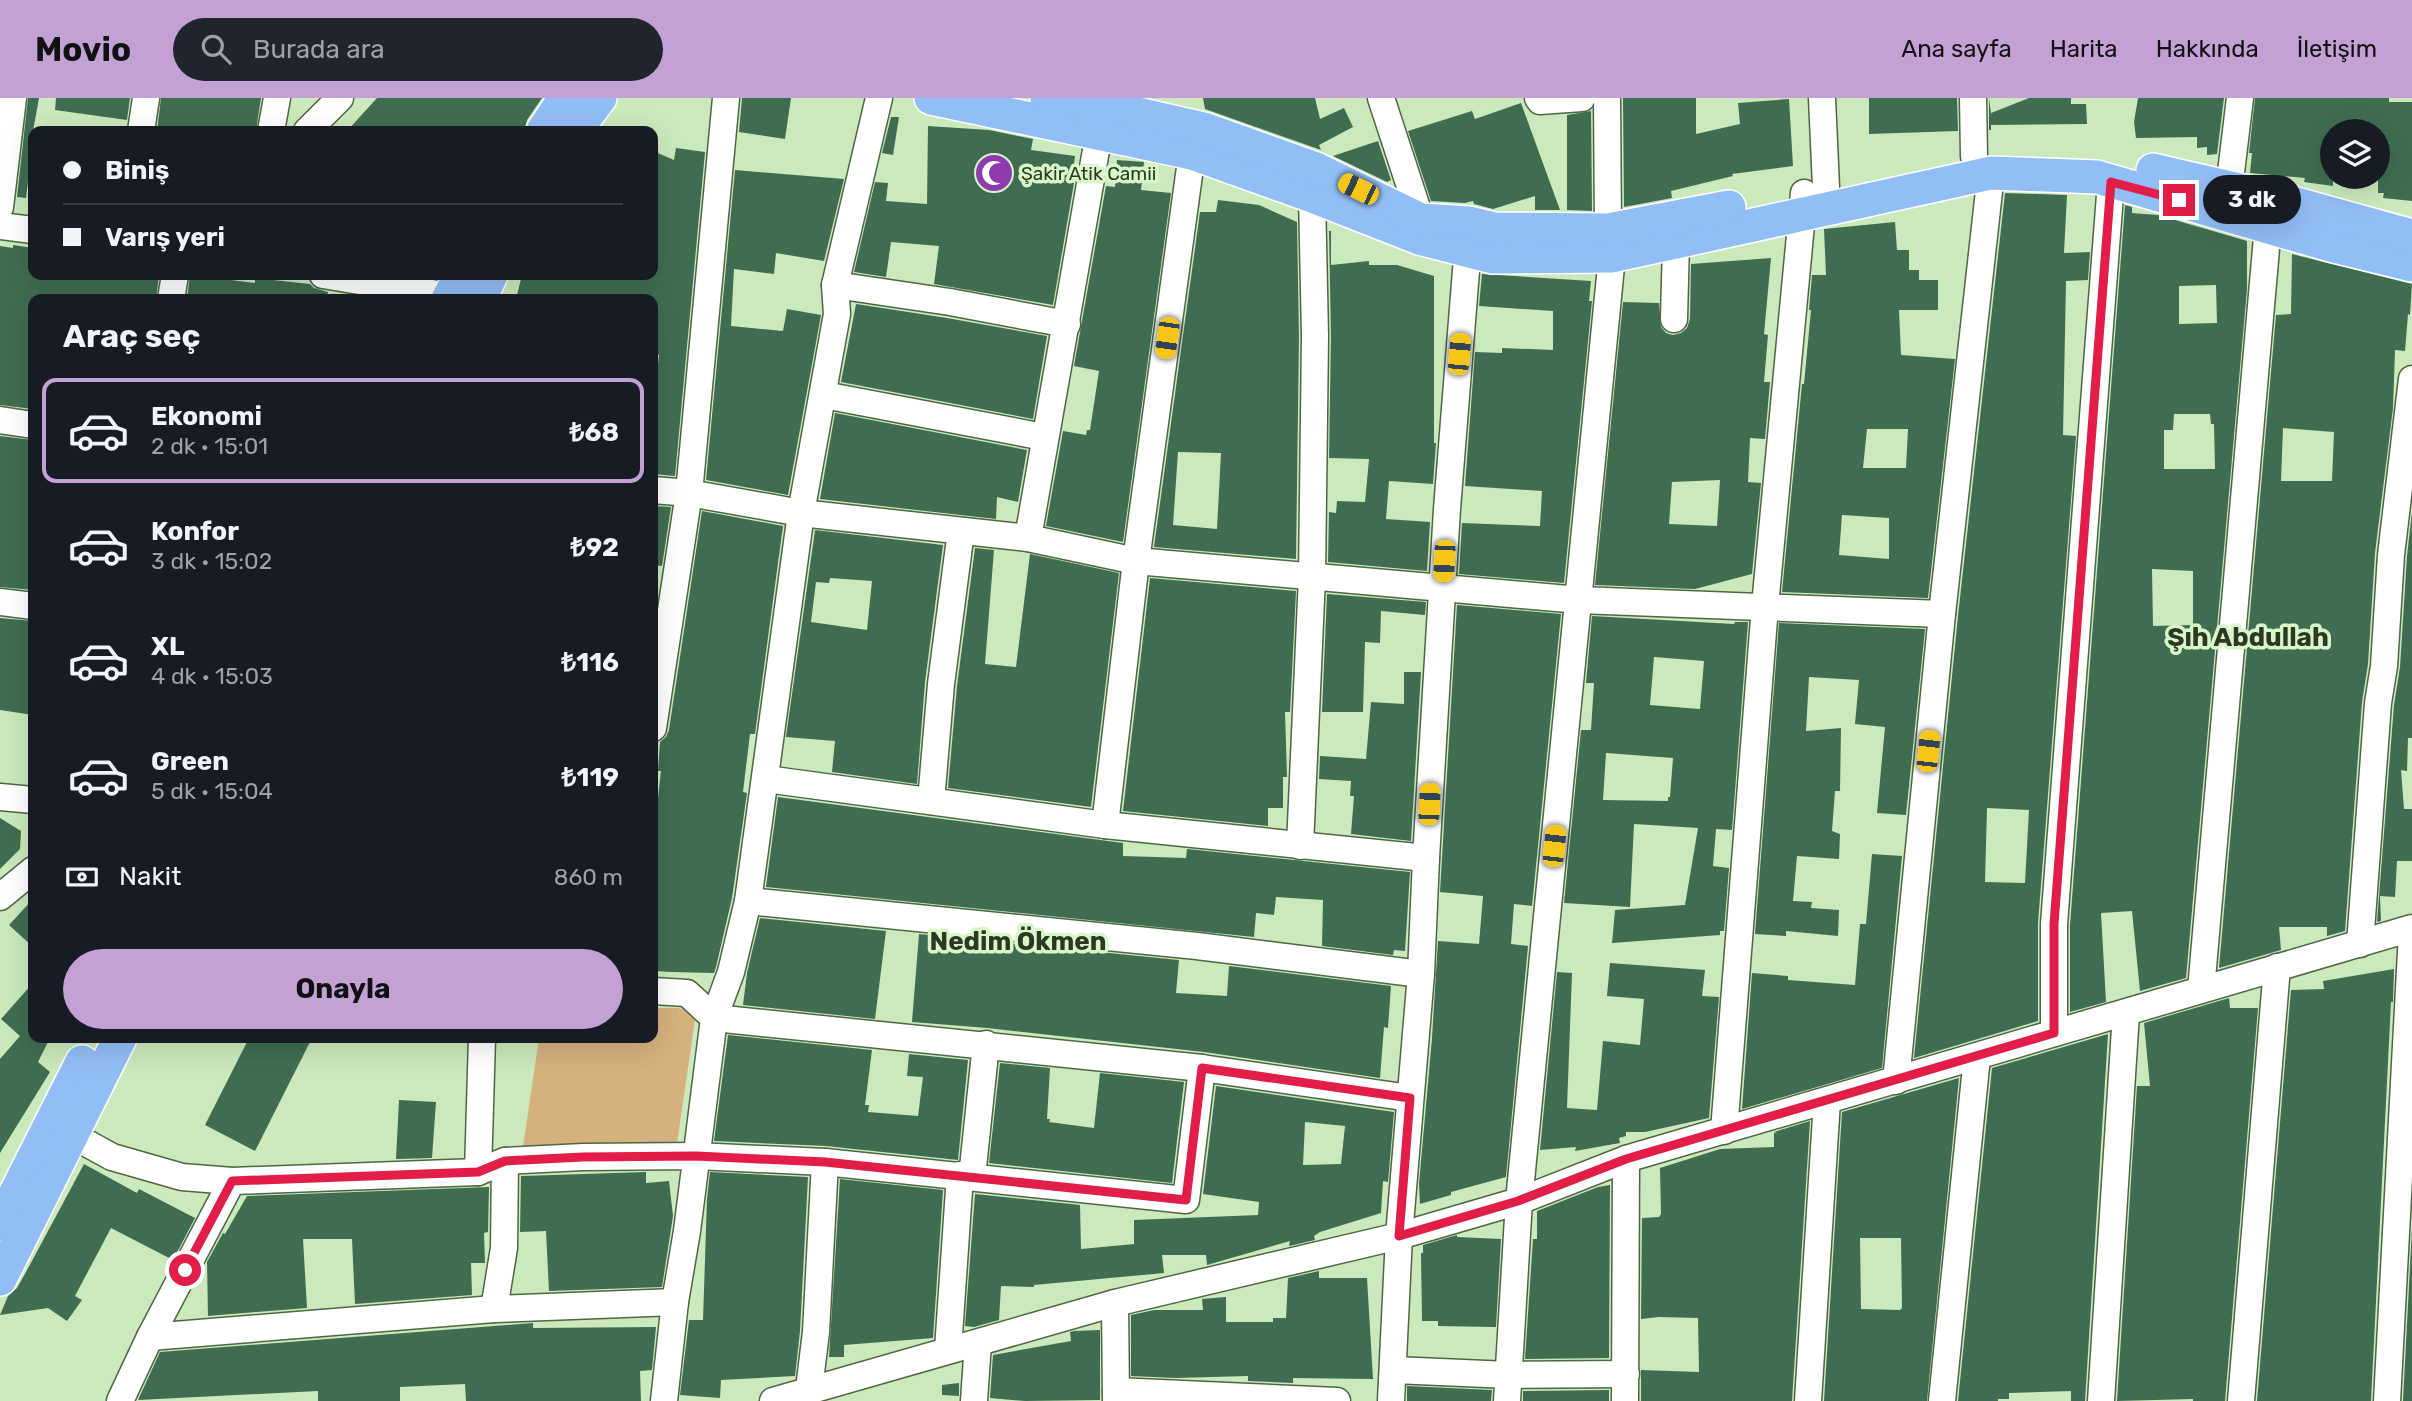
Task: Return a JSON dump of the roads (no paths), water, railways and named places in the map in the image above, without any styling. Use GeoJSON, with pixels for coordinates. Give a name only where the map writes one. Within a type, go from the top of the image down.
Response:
{"type":"FeatureCollection","features":[{"type":"Feature","properties":{"kind":"main road"},"geometry":{"type":"LineString","coordinates":[[546,126],[565,98]]}},
{"type":"Feature","properties":{"kind":"main road"},"geometry":{"type":"LineString","coordinates":[[579,126],[600,98]]}},
{"type":"Feature","properties":{"kind":"main road"},"geometry":{"type":"LineString","coordinates":[[931,98],[1192,153],[1312,196],[1419,239],[1469,237],[1495,229],[1610,243],[1676,242],[1811,197]]}},
{"type":"Feature","properties":{"kind":"main road"},"geometry":{"type":"LineString","coordinates":[[1047,98],[1129,112],[1204,129],[1316,169],[1421,220],[1469,237]]}},
{"type":"Feature","properties":{"kind":"main road"},"geometry":{"type":"LineString","coordinates":[[1610,243],[1811,197],[2045,152],[2094,155],[2278,199],[2412,236]]}},
{"type":"Feature","properties":{"kind":"main road"},"geometry":{"type":"LineString","coordinates":[[1982,164],[2097,177],[2330,245],[2412,265]]}},
{"type":"Feature","properties":{"kind":"main road"},"geometry":{"type":"LineString","coordinates":[[460,292],[482,280]]}},
{"type":"Feature","properties":{"kind":"main road"},"geometry":{"type":"LineString","coordinates":[[0,1224],[92,1043]]}},
{"type":"Feature","properties":{"kind":"main road"},"geometry":{"type":"LineString","coordinates":[[0,1279],[118,1043]]}},
{"type":"Feature","properties":{"kind":"street"},"geometry":{"type":"LineString","coordinates":[[0,207],[13,98]]}},
{"type":"Feature","properties":{"kind":"street"},"geometry":{"type":"LineString","coordinates":[[142,126],[146,98]]}},
{"type":"Feature","properties":{"kind":"street"},"geometry":{"type":"LineString","coordinates":[[272,126],[277,98]]}},
{"type":"Feature","properties":{"kind":"street"},"geometry":{"type":"LineString","coordinates":[[312,126],[341,98]]}},
{"type":"Feature","properties":{"kind":"street"},"geometry":{"type":"LineString","coordinates":[[658,696],[690,494],[726,98]]}},
{"type":"Feature","properties":{"kind":"street"},"geometry":{"type":"LineString","coordinates":[[664,1401],[714,1018],[731,972],[748,901],[802,513],[837,314],[835,285],[879,98]]}},
{"type":"Feature","properties":{"kind":"street"},"geometry":{"type":"LineString","coordinates":[[1381,98],[1421,220]]}},
{"type":"Feature","properties":{"kind":"street"},"geometry":{"type":"LineString","coordinates":[[1538,98],[1539,101],[1582,98]]}},
{"type":"Feature","properties":{"kind":"street"},"geometry":{"type":"LineString","coordinates":[[1508,1388],[1518,1201],[1578,600],[1610,243],[1607,98]]}},
{"type":"Feature","properties":{"kind":"street"},"geometry":{"type":"LineString","coordinates":[[1724,1131],[1765,606],[1822,98]]}},
{"type":"Feature","properties":{"kind":"street"},"geometry":{"type":"LineString","coordinates":[[1896,1081],[1942,614],[1982,164],[1973,98]]}},
{"type":"Feature","properties":{"kind":"street"},"geometry":{"type":"LineString","coordinates":[[2229,189],[2239,98]]}},
{"type":"Feature","properties":{"kind":"street"},"geometry":{"type":"LineString","coordinates":[[1028,538],[1099,133]]}},
{"type":"Feature","properties":{"kind":"street"},"geometry":{"type":"LineString","coordinates":[[1105,825],[1136,561],[1192,153]]}},
{"type":"Feature","properties":{"kind":"street"},"geometry":{"type":"LineString","coordinates":[[2054,1033],[2054,924],[2111,182]]}},
{"type":"Feature","properties":{"kind":"street"},"geometry":{"type":"LineString","coordinates":[[1300,846],[1312,577],[1315,336],[1312,196]]}},
{"type":"Feature","properties":{"kind":"street"},"geometry":{"type":"LineString","coordinates":[[0,226],[28,229]]}},
{"type":"Feature","properties":{"kind":"street"},"geometry":{"type":"LineString","coordinates":[[2201,990],[2268,226]]}},
{"type":"Feature","properties":{"kind":"street"},"geometry":{"type":"LineString","coordinates":[[1391,1401],[1399,1236],[1421,974],[1447,509],[1469,237]]}},
{"type":"Feature","properties":{"kind":"street"},"geometry":{"type":"LineString","coordinates":[[1674,319],[1676,242]]}},
{"type":"Feature","properties":{"kind":"street"},"geometry":{"type":"LineString","coordinates":[[363,280],[460,292]]}},
{"type":"Feature","properties":{"kind":"street"},"geometry":{"type":"LineString","coordinates":[[835,285],[950,302],[1067,324]]}},
{"type":"Feature","properties":{"kind":"street"},"geometry":{"type":"LineString","coordinates":[[2360,944],[2378,703],[2384,666],[2390,555],[2412,379]]}},
{"type":"Feature","properties":{"kind":"street"},"geometry":{"type":"LineString","coordinates":[[824,395],[1044,437]]}},
{"type":"Feature","properties":{"kind":"street"},"geometry":{"type":"LineString","coordinates":[[0,420],[28,424]]}},
{"type":"Feature","properties":{"kind":"street"},"geometry":{"type":"LineString","coordinates":[[658,490],[802,513],[1028,538],[1136,561],[1578,600],[1942,614]]}},
{"type":"Feature","properties":{"kind":"street"},"geometry":{"type":"LineString","coordinates":[[931,801],[941,684],[961,531]]}},
{"type":"Feature","properties":{"kind":"street"},"geometry":{"type":"LineString","coordinates":[[0,602],[28,605]]}},
{"type":"Feature","properties":{"kind":"street"},"geometry":{"type":"LineString","coordinates":[[766,779],[1105,825],[1426,858]]}},
{"type":"Feature","properties":{"kind":"street"},"geometry":{"type":"LineString","coordinates":[[0,797],[28,800]]}},
{"type":"Feature","properties":{"kind":"street"},"geometry":{"type":"LineString","coordinates":[[0,897],[28,874]]}},
{"type":"Feature","properties":{"kind":"street"},"geometry":{"type":"LineString","coordinates":[[748,901],[1197,946],[1421,974]]}},
{"type":"Feature","properties":{"kind":"street"},"geometry":{"type":"LineString","coordinates":[[773,1401],[809,1389],[836,1391],[948,1350],[1115,1303],[1399,1236],[1518,1201],[1626,1159],[2277,967],[2412,931],[2386,1401]]}},
{"type":"Feature","properties":{"kind":"street"},"geometry":{"type":"LineString","coordinates":[[2241,1401],[2277,967]]}},
{"type":"Feature","properties":{"kind":"street"},"geometry":{"type":"LineString","coordinates":[[658,991],[687,993],[714,1018],[1202,1068],[1410,1098]]}},
{"type":"Feature","properties":{"kind":"street"},"geometry":{"type":"LineString","coordinates":[[2101,1401],[2126,1013]]}},
{"type":"Feature","properties":{"kind":"street"},"geometry":{"type":"LineString","coordinates":[[478,1172],[482,1043]]}},
{"type":"Feature","properties":{"kind":"street"},"geometry":{"type":"LineString","coordinates":[[948,1350],[966,1176],[986,1044]]}},
{"type":"Feature","properties":{"kind":"street"},"geometry":{"type":"LineString","coordinates":[[1942,1401],[1977,1057]]}},
{"type":"Feature","properties":{"kind":"street"},"geometry":{"type":"LineString","coordinates":[[72,1135],[112,1157],[182,1177],[232,1181],[478,1172],[505,1161],[696,1156],[825,1162],[1186,1200],[1202,1068]]}},
{"type":"Feature","properties":{"kind":"street"},"geometry":{"type":"LineString","coordinates":[[1808,1401],[1827,1101]]}},
{"type":"Feature","properties":{"kind":"street"},"geometry":{"type":"LineString","coordinates":[[1625,1401],[1626,1159]]}},
{"type":"Feature","properties":{"kind":"street"},"geometry":{"type":"LineString","coordinates":[[494,1309],[504,1248],[505,1161]]}},
{"type":"Feature","properties":{"kind":"street"},"geometry":{"type":"LineString","coordinates":[[809,1389],[816,1332],[825,1162]]}},
{"type":"Feature","properties":{"kind":"street"},"geometry":{"type":"LineString","coordinates":[[120,1401],[150,1337],[232,1181]]}},
{"type":"Feature","properties":{"kind":"street"},"geometry":{"type":"LineString","coordinates":[[150,1337],[494,1309],[675,1302]]}},
{"type":"Feature","properties":{"kind":"street"},"geometry":{"type":"LineString","coordinates":[[1115,1303],[1116,1396],[1337,1401]]}},
{"type":"Feature","properties":{"kind":"street"},"geometry":{"type":"LineString","coordinates":[[974,1401],[978,1343]]}},
{"type":"Feature","properties":{"kind":"street"},"geometry":{"type":"LineString","coordinates":[[1394,1370],[1508,1388],[1626,1374]]}},
{"type":"Feature","properties":{"kind":"place","name":"Şakir Atik Camii"},"geometry":{"type":"Point","coordinates":[994,173]}},
{"type":"Feature","properties":{"kind":"district","name":"Şıh Abdullah"},"geometry":{"type":"Point","coordinates":[2248,637]}},
{"type":"Feature","properties":{"kind":"district","name":"Nedim Ökmen"},"geometry":{"type":"Point","coordinates":[1018,941]}}]}
